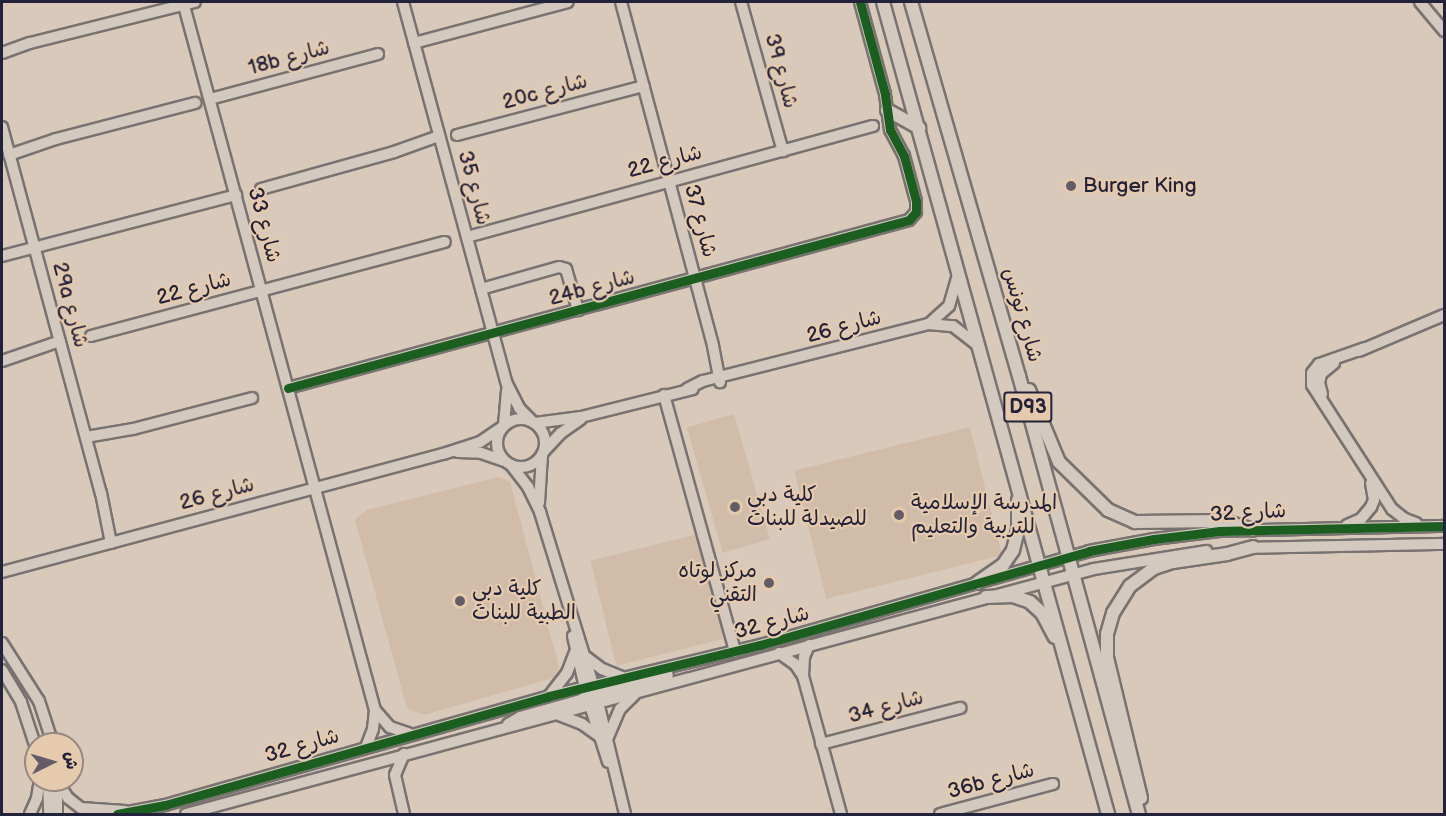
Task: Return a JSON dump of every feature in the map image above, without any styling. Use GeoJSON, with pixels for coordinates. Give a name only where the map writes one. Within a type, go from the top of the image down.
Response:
{"type":"FeatureCollection","features":[{"type":"Feature","properties":{"kind":"main road","name":"D93"},"geometry":{"type":"LineString","coordinates":[[883,2],[1046,582],[1108,814]]}},
{"type":"Feature","properties":{"kind":"main road","name":"شارع تونس"},"geometry":{"type":"LineString","coordinates":[[911,2],[1019,376],[1140,814]]}},
{"type":"Feature","properties":{"kind":"main road"},"geometry":{"type":"LineString","coordinates":[[887,110],[918,128]]}},
{"type":"Feature","properties":{"kind":"main road"},"geometry":{"type":"LineString","coordinates":[[1019,376],[1032,395],[1059,462],[1108,510],[1135,522],[1224,521],[1252,530]]}},
{"type":"Feature","properties":{"kind":"main road"},"geometry":{"type":"LineString","coordinates":[[977,583],[1003,565],[1013,550],[1018,530],[1017,481]]}},
{"type":"Feature","properties":{"kind":"main road"},"geometry":{"type":"LineString","coordinates":[[1140,814],[1138,779],[1107,657],[1107,634],[1113,613],[1130,586],[1154,568],[1173,562],[1227,554],[1253,547]]}},
{"type":"Feature","properties":{"kind":"main road"},"geometry":{"type":"LineString","coordinates":[[986,597],[1013,596],[1037,607],[1066,661]]}},
{"type":"Feature","properties":{"kind":"street"},"geometry":{"type":"LineString","coordinates":[[2,47],[30,43],[181,3],[195,2]]}},
{"type":"Feature","properties":{"kind":"street","name":"شارع 35"},"geometry":{"type":"LineString","coordinates":[[404,2],[507,384],[514,401],[534,422]]}},
{"type":"Feature","properties":{"kind":"street"},"geometry":{"type":"LineString","coordinates":[[414,42],[568,2]]}},
{"type":"Feature","properties":{"kind":"street","name":"شارع 37"},"geometry":{"type":"LineString","coordinates":[[621,2],[723,379]]}},
{"type":"Feature","properties":{"kind":"street","name":"شارع 39"},"geometry":{"type":"LineString","coordinates":[[741,2],[783,151]]}},
{"type":"Feature","properties":{"kind":"street"},"geometry":{"type":"LineString","coordinates":[[860,2],[885,94],[890,130]]}},
{"type":"Feature","properties":{"kind":"street"},"geometry":{"type":"LineString","coordinates":[[1420,2],[1444,31]]}},
{"type":"Feature","properties":{"kind":"street","name":"شارع 33"},"geometry":{"type":"LineString","coordinates":[[181,3],[210,99],[315,488],[323,507],[322,516],[375,710],[373,729],[366,747]]}},
{"type":"Feature","properties":{"kind":"street"},"geometry":{"type":"LineString","coordinates":[[2,54],[30,43]]}},
{"type":"Feature","properties":{"kind":"street","name":"18b شارع"},"geometry":{"type":"LineString","coordinates":[[210,99],[378,54]]}},
{"type":"Feature","properties":{"kind":"street","name":"20c شارع"},"geometry":{"type":"LineString","coordinates":[[456,135],[644,86]]}},
{"type":"Feature","properties":{"kind":"street"},"geometry":{"type":"LineString","coordinates":[[8,151],[195,103]]}},
{"type":"Feature","properties":{"kind":"street"},"geometry":{"type":"LineString","coordinates":[[890,130],[898,117]]}},
{"type":"Feature","properties":{"kind":"street","name":"شارع 22"},"geometry":{"type":"LineString","coordinates":[[467,237],[873,126]]}},
{"type":"Feature","properties":{"kind":"street","name":"29a شارع"},"geometry":{"type":"LineString","coordinates":[[2,127],[114,542]]}},
{"type":"Feature","properties":{"kind":"street","name":"24b شارع"},"geometry":{"type":"LineString","coordinates":[[288,388],[906,221],[916,212],[916,201],[903,156],[890,130]]}},
{"type":"Feature","properties":{"kind":"street"},"geometry":{"type":"LineString","coordinates":[[261,189],[440,139]]}},
{"type":"Feature","properties":{"kind":"street"},"geometry":{"type":"LineString","coordinates":[[2,256],[236,195]]}},
{"type":"Feature","properties":{"kind":"street","name":"شارع 22"},"geometry":{"type":"LineString","coordinates":[[92,336],[445,242]]}},
{"type":"Feature","properties":{"kind":"street"},"geometry":{"type":"LineString","coordinates":[[2,261],[35,249]]}},
{"type":"Feature","properties":{"kind":"street"},"geometry":{"type":"LineString","coordinates":[[481,289],[559,267],[566,268],[578,310]]}},
{"type":"Feature","properties":{"kind":"street","name":"شارع 26"},"geometry":{"type":"LineString","coordinates":[[928,324],[949,306],[958,271]]}},
{"type":"Feature","properties":{"kind":"street"},"geometry":{"type":"LineString","coordinates":[[1431,526],[1413,522],[1398,515],[1367,471],[1326,404],[1319,383],[1323,370],[1365,348],[1444,315]]}},
{"type":"Feature","properties":{"kind":"street","name":"شارع 26"},"geometry":{"type":"LineString","coordinates":[[534,422],[592,414],[928,324],[953,326],[980,346]]}},
{"type":"Feature","properties":{"kind":"street"},"geometry":{"type":"LineString","coordinates":[[6,360],[61,345]]}},
{"type":"Feature","properties":{"kind":"street","name":"شارع 35"},"geometry":{"type":"LineString","coordinates":[[503,426],[507,408],[507,384]]}},
{"type":"Feature","properties":{"kind":"street"},"geometry":{"type":"LineString","coordinates":[[664,395],[735,651]]}},
{"type":"Feature","properties":{"kind":"street"},"geometry":{"type":"LineString","coordinates":[[87,441],[252,398]]}},
{"type":"Feature","properties":{"kind":"street","name":"شارع 26"},"geometry":{"type":"LineString","coordinates":[[543,453],[566,429],[592,414]]}},
{"type":"Feature","properties":{"kind":"street"},"geometry":{"type":"LineString","coordinates":[[540,512],[538,483],[544,435],[534,422],[518,418],[503,426],[496,441],[500,455],[528,487],[540,512],[571,615],[576,648],[603,736],[606,759],[612,767],[625,814]]}},
{"type":"Feature","properties":{"kind":"street","name":"شارع 26"},"geometry":{"type":"LineString","coordinates":[[2,572],[443,453],[480,442],[503,426]]}},
{"type":"Feature","properties":{"kind":"street","name":"شارع 26"},"geometry":{"type":"LineString","coordinates":[[443,453],[481,453],[508,463]]}},
{"type":"Feature","properties":{"kind":"street"},"geometry":{"type":"LineString","coordinates":[[508,463],[525,467],[538,460],[543,453]]}},
{"type":"Feature","properties":{"kind":"street"},"geometry":{"type":"LineString","coordinates":[[1339,527],[1361,519],[1371,507],[1373,492],[1367,471]]}},
{"type":"Feature","properties":{"kind":"street","name":"شارع 32"},"geometry":{"type":"LineString","coordinates":[[186,814],[373,762],[559,715],[625,677],[735,651],[1068,556],[1154,538],[1252,530],[1444,526]]}},
{"type":"Feature","properties":{"kind":"street","name":"شارع 32"},"geometry":{"type":"LineString","coordinates":[[117,814],[165,805],[549,696],[637,693],[1073,575],[1157,558],[1253,547],[1444,544]]}},
{"type":"Feature","properties":{"kind":"street"},"geometry":{"type":"LineString","coordinates":[[571,615],[586,657],[592,696]]}},
{"type":"Feature","properties":{"kind":"street"},"geometry":{"type":"LineString","coordinates":[[2,643],[39,702],[49,732]]}},
{"type":"Feature","properties":{"kind":"street"},"geometry":{"type":"LineString","coordinates":[[809,645],[804,657],[803,676],[841,814]]}},
{"type":"Feature","properties":{"kind":"street"},"geometry":{"type":"LineString","coordinates":[[549,696],[567,673],[576,648]]}},
{"type":"Feature","properties":{"kind":"street"},"geometry":{"type":"LineString","coordinates":[[779,653],[795,664],[803,676]]}},
{"type":"Feature","properties":{"kind":"street"},"geometry":{"type":"LineString","coordinates":[[586,657],[602,669],[625,677]]}},
{"type":"Feature","properties":{"kind":"street"},"geometry":{"type":"LineString","coordinates":[[504,728],[516,718],[688,669],[700,660]]}},
{"type":"Feature","properties":{"kind":"street"},"geometry":{"type":"LineString","coordinates":[[2,670],[21,702],[32,730]]}},
{"type":"Feature","properties":{"kind":"street"},"geometry":{"type":"LineString","coordinates":[[603,736],[620,709],[637,693]]}},
{"type":"Feature","properties":{"kind":"street","name":"شارع 34"},"geometry":{"type":"LineString","coordinates":[[821,744],[960,708]]}},
{"type":"Feature","properties":{"kind":"street"},"geometry":{"type":"LineString","coordinates":[[375,710],[390,727],[410,734]]}},
{"type":"Feature","properties":{"kind":"street"},"geometry":{"type":"LineString","coordinates":[[559,715],[603,736]]}},
{"type":"Feature","properties":{"kind":"street"},"geometry":{"type":"LineString","coordinates":[[404,754],[396,768],[395,783],[404,814]]}},
{"type":"Feature","properties":{"kind":"street"},"geometry":{"type":"LineString","coordinates":[[373,762],[386,771],[395,783]]}},
{"type":"Feature","properties":{"kind":"street","name":"36b شارع"},"geometry":{"type":"LineString","coordinates":[[940,814],[1053,784]]}},
{"type":"Feature","properties":{"kind":"street"},"geometry":{"type":"LineString","coordinates":[[30,814],[38,792]]}},
{"type":"Feature","properties":{"kind":"street"},"geometry":{"type":"LineString","coordinates":[[40,792],[40,814]]}},
{"type":"Feature","properties":{"kind":"street"},"geometry":{"type":"LineString","coordinates":[[48,792],[49,814]]}},
{"type":"Feature","properties":{"kind":"street"},"geometry":{"type":"LineString","coordinates":[[57,792],[57,814]]}},
{"type":"Feature","properties":{"kind":"street"},"geometry":{"type":"LineString","coordinates":[[64,792],[81,808],[94,811],[132,811]]}},
{"type":"Feature","properties":{"kind":"street"},"geometry":{"type":"LineString","coordinates":[[144,814],[165,805]]}},
{"type":"Feature","properties":{"kind":"shaded area","name":"كلية دبي للصيدلة للبنات"},"geometry":{"type":"Polygon","coordinates":[[[734,414],[770,539],[723,552],[687,428],[734,414]]]}},
{"type":"Feature","properties":{"kind":"shaded area","name":"المدرسة الإسلامية للتربية والتعليم"},"geometry":{"type":"Polygon","coordinates":[[[970,427],[1002,555],[826,599],[794,471],[970,427]]]}},
{"type":"Feature","properties":{"kind":"shaded area","name":"كلية دبي الطبية للبنات"},"geometry":{"type":"Polygon","coordinates":[[[499,477],[510,482],[559,667],[553,678],[424,715],[407,708],[355,520],[367,510],[499,477]]]}},
{"type":"Feature","properties":{"kind":"shaded area"},"geometry":{"type":"Polygon","coordinates":[[[698,534],[724,639],[616,666],[590,561],[698,534]]]}},
{"type":"Feature","properties":{"kind":"cycle path"},"geometry":{"type":"LineString","coordinates":[[288,388],[909,220],[916,212],[916,201],[904,156],[890,130],[885,94],[860,2]]}},
{"type":"Feature","properties":{"kind":"cycle path"},"geometry":{"type":"LineString","coordinates":[[117,814],[165,805],[549,696],[760,645],[1089,551],[1154,539],[1220,531],[1444,526]]}},
{"type":"Feature","properties":{"kind":"place","name":"Burger King"},"geometry":{"type":"Point","coordinates":[1071,186]}},
{"type":"Feature","properties":{"kind":"place","name":"كلية دبي للصيدلة للبنات"},"geometry":{"type":"Point","coordinates":[735,507]}},
{"type":"Feature","properties":{"kind":"place","name":"المدرسة الإسلامية للتربية والتعليم"},"geometry":{"type":"Point","coordinates":[899,515]}},
{"type":"Feature","properties":{"kind":"place","name":"مركز لوتاه التقني"},"geometry":{"type":"Point","coordinates":[769,583]}},
{"type":"Feature","properties":{"kind":"place","name":"كلية دبي الطبية للبنات"},"geometry":{"type":"Point","coordinates":[460,601]}}]}
